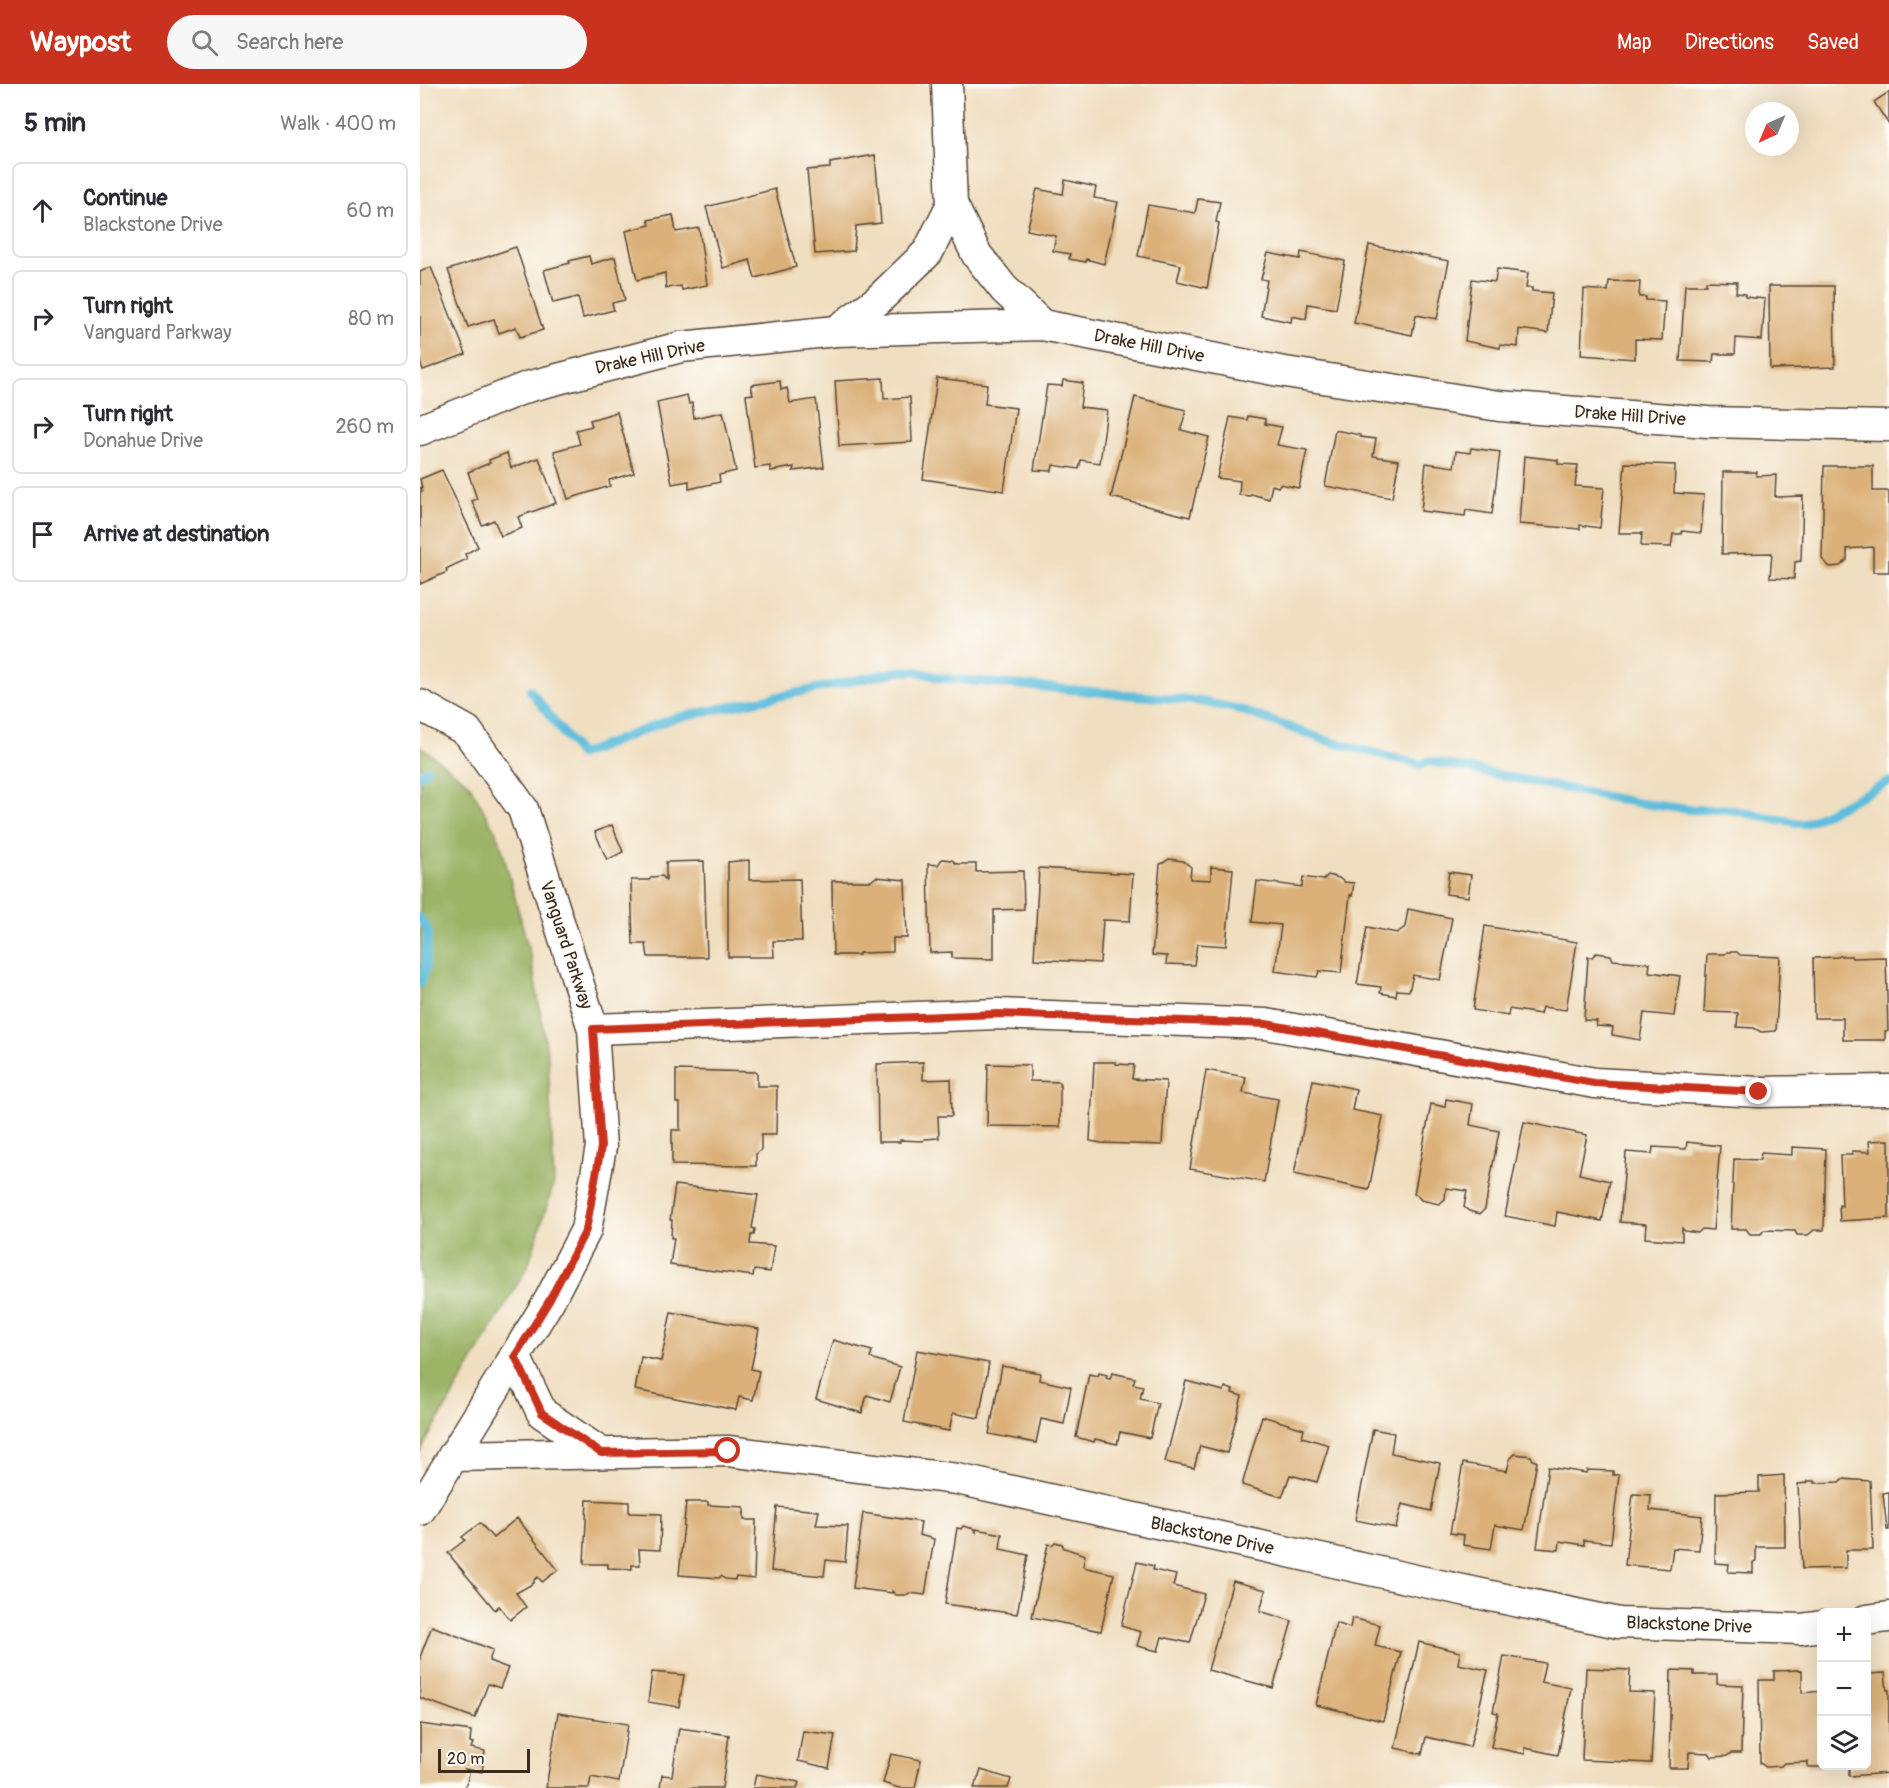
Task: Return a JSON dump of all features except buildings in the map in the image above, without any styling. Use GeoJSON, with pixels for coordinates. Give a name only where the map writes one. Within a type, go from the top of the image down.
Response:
{"type":"FeatureCollection","features":[{"type":"Feature","properties":{"kind":"street"},"geometry":{"type":"LineString","coordinates":[[946,84],[952,204],[977,255],[1004,289],[1042,325]]}},
{"type":"Feature","properties":{"kind":"street"},"geometry":{"type":"LineString","coordinates":[[836,331],[878,300],[928,252],[952,204]]}},
{"type":"Feature","properties":{"kind":"street","name":"Drake Hill Drive"},"geometry":{"type":"LineString","coordinates":[[420,430],[527,387],[681,347],[836,331],[1042,325],[1279,371],[1499,406],[1708,422],[1889,426]]}},
{"type":"Feature","properties":{"kind":"street","name":"Vanguard Parkway"},"geometry":{"type":"LineString","coordinates":[[420,705],[467,731],[523,809],[593,1029],[601,1147],[586,1230],[549,1301],[420,1510]]}},
{"type":"Feature","properties":{"kind":"street"},"geometry":{"type":"LineString","coordinates":[[593,1029],[998,1014],[1266,1024],[1594,1083],[1759,1092],[1889,1090]]}},
{"type":"Feature","properties":{"kind":"street"},"geometry":{"type":"LineString","coordinates":[[515,1356],[542,1413],[601,1453]]}},
{"type":"Feature","properties":{"kind":"street","name":"Blackstone Drive"},"geometry":{"type":"LineString","coordinates":[[453,1456],[728,1451],[957,1479],[1619,1623],[1801,1629],[1817,1627]]}},
{"type":"Feature","properties":{"kind":"street"},"geometry":{"type":"LineString","coordinates":[[1871,1619],[1889,1617]]}},
{"type":"Feature","properties":{"kind":"green space"},"geometry":{"type":"Polygon","coordinates":[[[420,746],[469,784],[499,838],[531,958],[548,1057],[554,1183],[528,1266],[420,1452],[420,746]]]}},
{"type":"Feature","properties":{"kind":"waterway"},"geometry":{"type":"LineString","coordinates":[[530,690],[580,755],[671,719],[900,671],[916,671],[940,678],[1198,701],[1238,709],[1328,741],[1421,765],[1429,761],[1638,803],[1693,810],[1725,809],[1804,824],[1889,782]]}},
{"type":"Feature","properties":{"kind":"waterway"},"geometry":{"type":"LineString","coordinates":[[420,776],[427,770]]}},
{"type":"Feature","properties":{"kind":"waterway"},"geometry":{"type":"LineString","coordinates":[[420,918],[428,931],[425,971],[420,983]]}},
{"type":"Feature","properties":{"kind":"route"},"geometry":{"type":"LineString","coordinates":[[728,1451],[601,1453],[542,1413],[515,1356],[549,1301],[586,1230],[601,1147],[593,1029],[998,1014],[1266,1024],[1594,1083],[1759,1092]]}}]}
